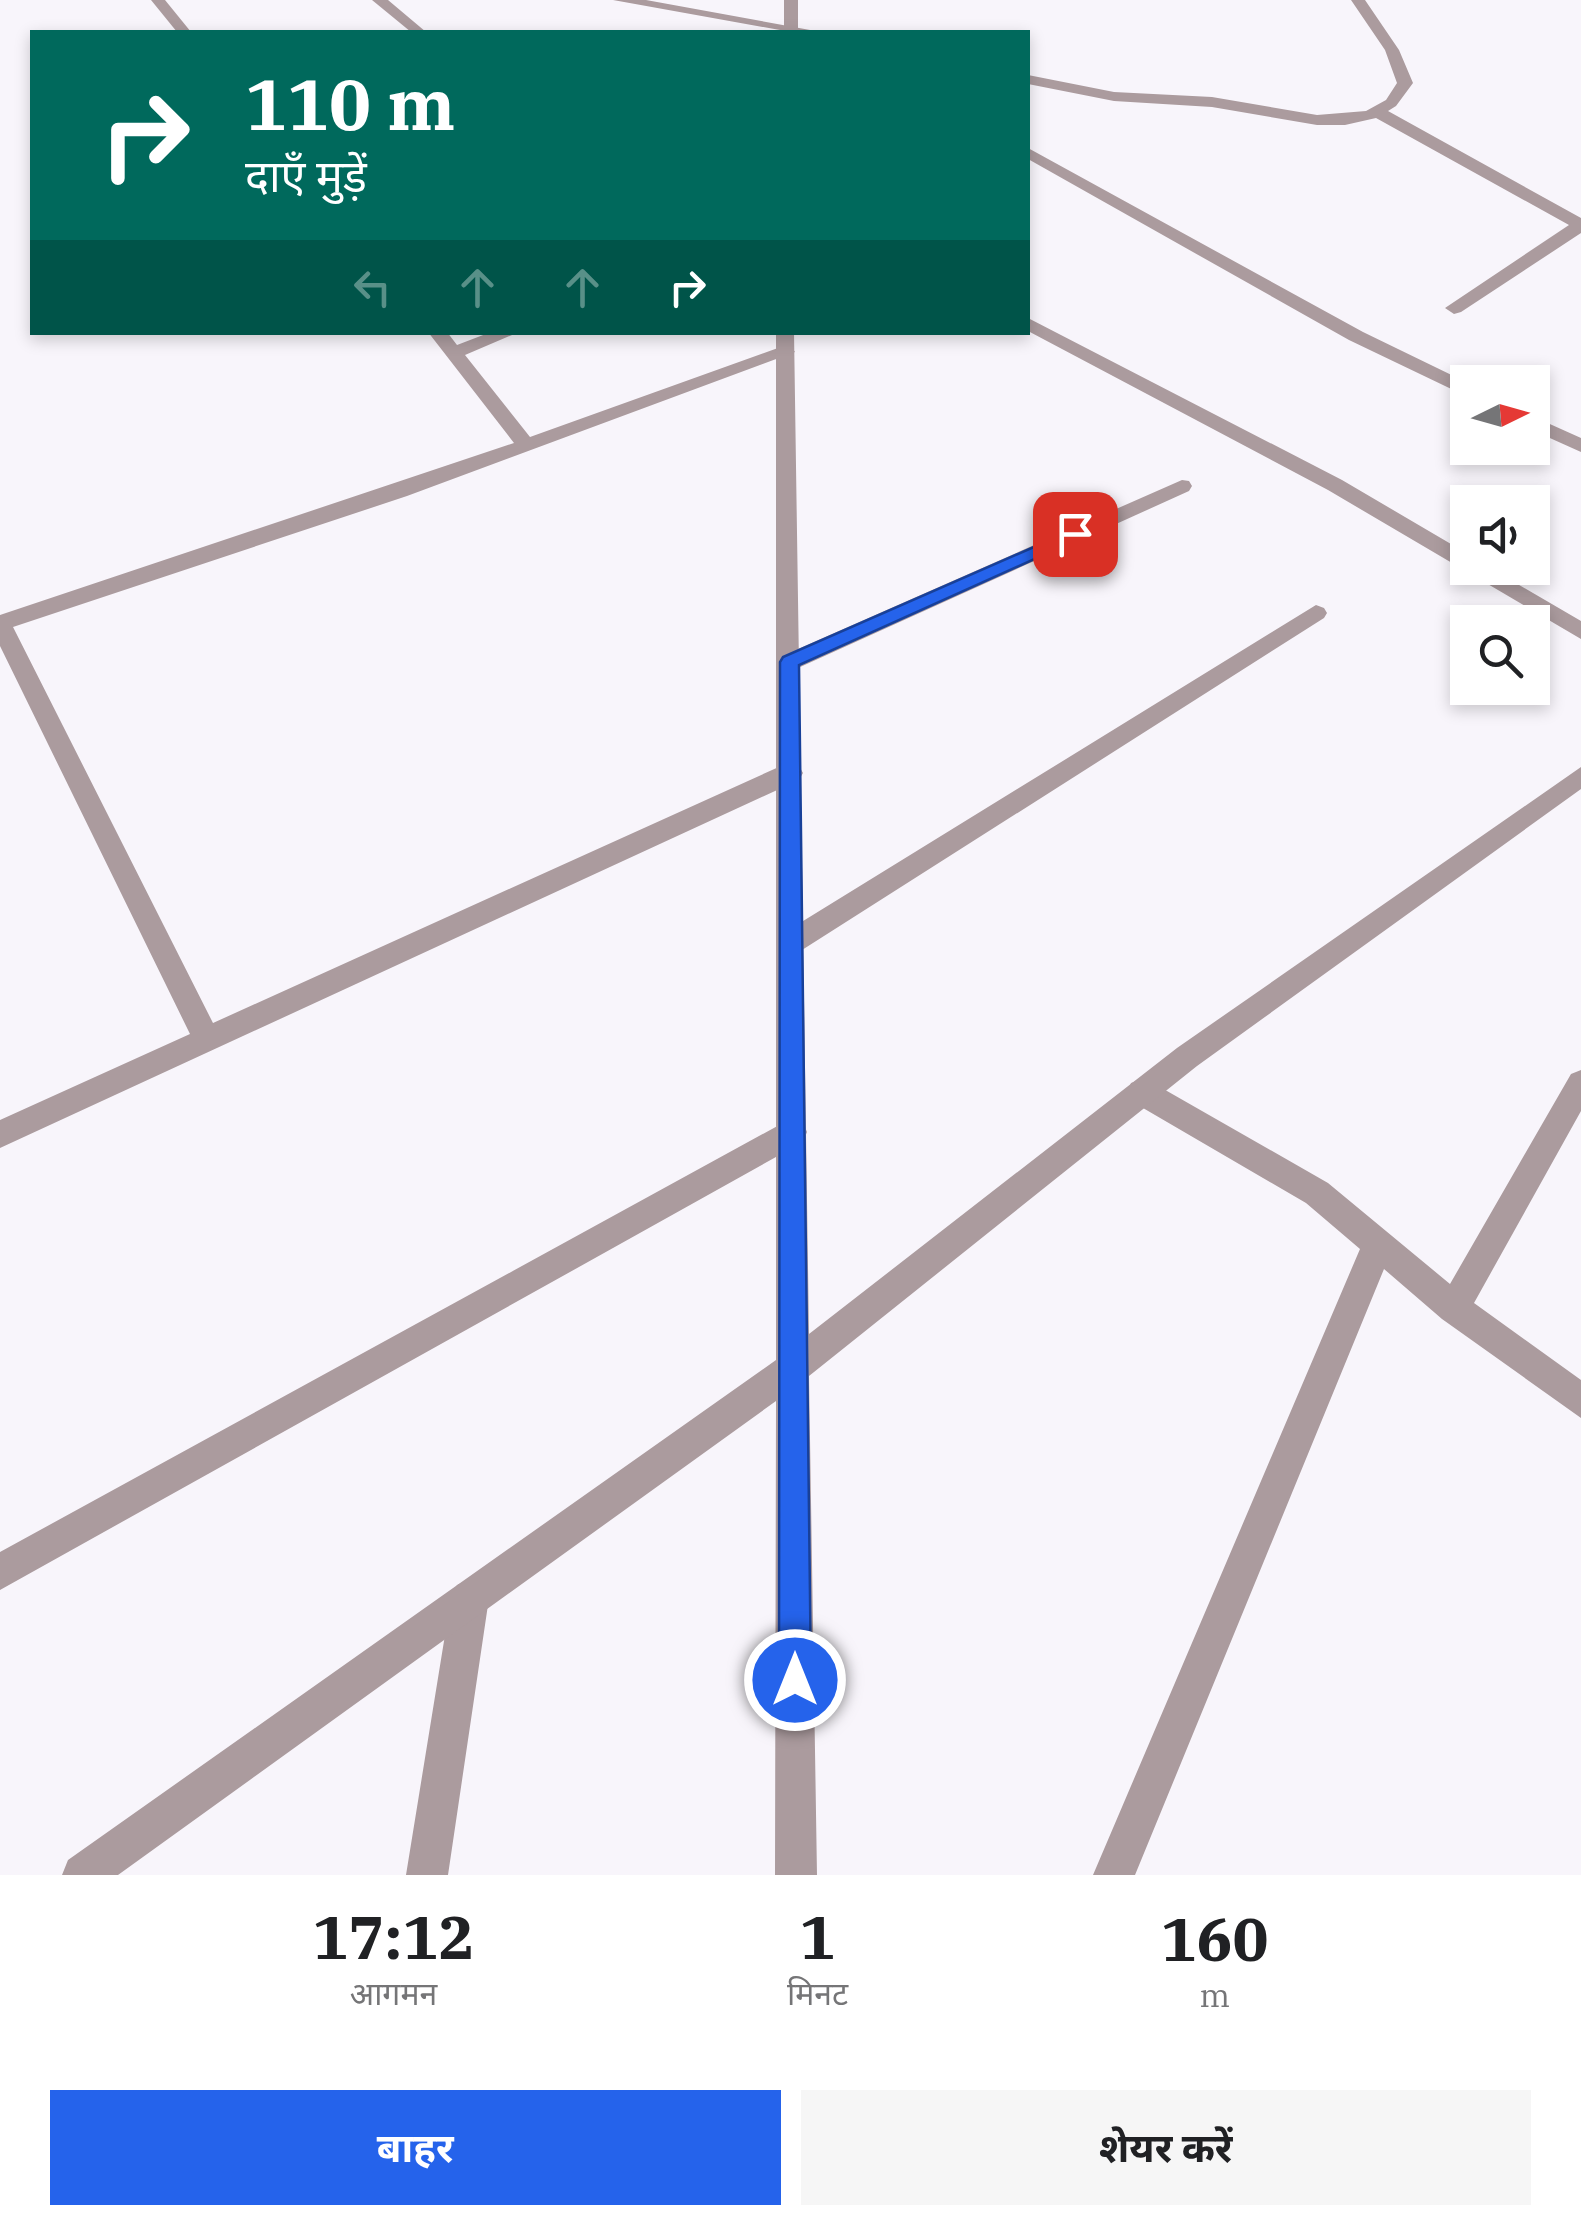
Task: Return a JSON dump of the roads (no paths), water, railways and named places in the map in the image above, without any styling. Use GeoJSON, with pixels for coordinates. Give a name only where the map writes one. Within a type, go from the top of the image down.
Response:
{"type":"FeatureCollection","features":[{"type":"Feature","properties":{"kind":"street"},"geometry":{"type":"LineString","coordinates":[[158,0],[182,30]]}},
{"type":"Feature","properties":{"kind":"street"},"geometry":{"type":"LineString","coordinates":[[379,0],[417,30]]}},
{"type":"Feature","properties":{"kind":"street"},"geometry":{"type":"LineString","coordinates":[[620,0],[791,30],[791,0]]}},
{"type":"Feature","properties":{"kind":"street"},"geometry":{"type":"LineString","coordinates":[[1030,80],[1121,98],[1215,102],[1297,120],[1359,118],[1377,112],[1401,94],[1405,83],[1392,50],[1358,0]]}},
{"type":"Feature","properties":{"kind":"street"},"geometry":{"type":"LineString","coordinates":[[1377,112],[1581,225],[1454,308]]}},
{"type":"Feature","properties":{"kind":"street"},"geometry":{"type":"LineString","coordinates":[[1030,153],[1356,336],[1450,381]]}},
{"type":"Feature","properties":{"kind":"street"},"geometry":{"type":"LineString","coordinates":[[1030,325],[1335,485],[1450,553]]}},
{"type":"Feature","properties":{"kind":"street"},"geometry":{"type":"LineString","coordinates":[[440,335],[526,444]]}},
{"type":"Feature","properties":{"kind":"street"},"geometry":{"type":"LineString","coordinates":[[454,352],[502,335]]}},
{"type":"Feature","properties":{"kind":"street"},"geometry":{"type":"LineString","coordinates":[[208,1040],[0,623],[400,491],[786,342],[796,1875]]}},
{"type":"Feature","properties":{"kind":"street"},"geometry":{"type":"LineString","coordinates":[[1550,431],[1581,446]]}},
{"type":"Feature","properties":{"kind":"street"},"geometry":{"type":"LineString","coordinates":[[790,662],[1182,486]]}},
{"type":"Feature","properties":{"kind":"street"},"geometry":{"type":"LineString","coordinates":[[1503,585],[1581,631]]}},
{"type":"Feature","properties":{"kind":"street"},"geometry":{"type":"LineString","coordinates":[[792,942],[1316,613]]}},
{"type":"Feature","properties":{"kind":"street"},"geometry":{"type":"LineString","coordinates":[[0,1134],[790,773]]}},
{"type":"Feature","properties":{"kind":"street"},"geometry":{"type":"LineString","coordinates":[[82,1875],[794,1367],[1142,1092],[1581,776]]}},
{"type":"Feature","properties":{"kind":"street"},"geometry":{"type":"LineString","coordinates":[[1454,1308],[1581,1083]]}},
{"type":"Feature","properties":{"kind":"street"},"geometry":{"type":"LineString","coordinates":[[1142,1092],[1317,1193],[1454,1308],[1581,1401]]}},
{"type":"Feature","properties":{"kind":"street"},"geometry":{"type":"LineString","coordinates":[[0,1572],[792,1132]]}},
{"type":"Feature","properties":{"kind":"street"},"geometry":{"type":"LineString","coordinates":[[1114,1875],[1378,1244]]}},
{"type":"Feature","properties":{"kind":"street"},"geometry":{"type":"LineString","coordinates":[[427,1875],[470,1598]]}}]}
